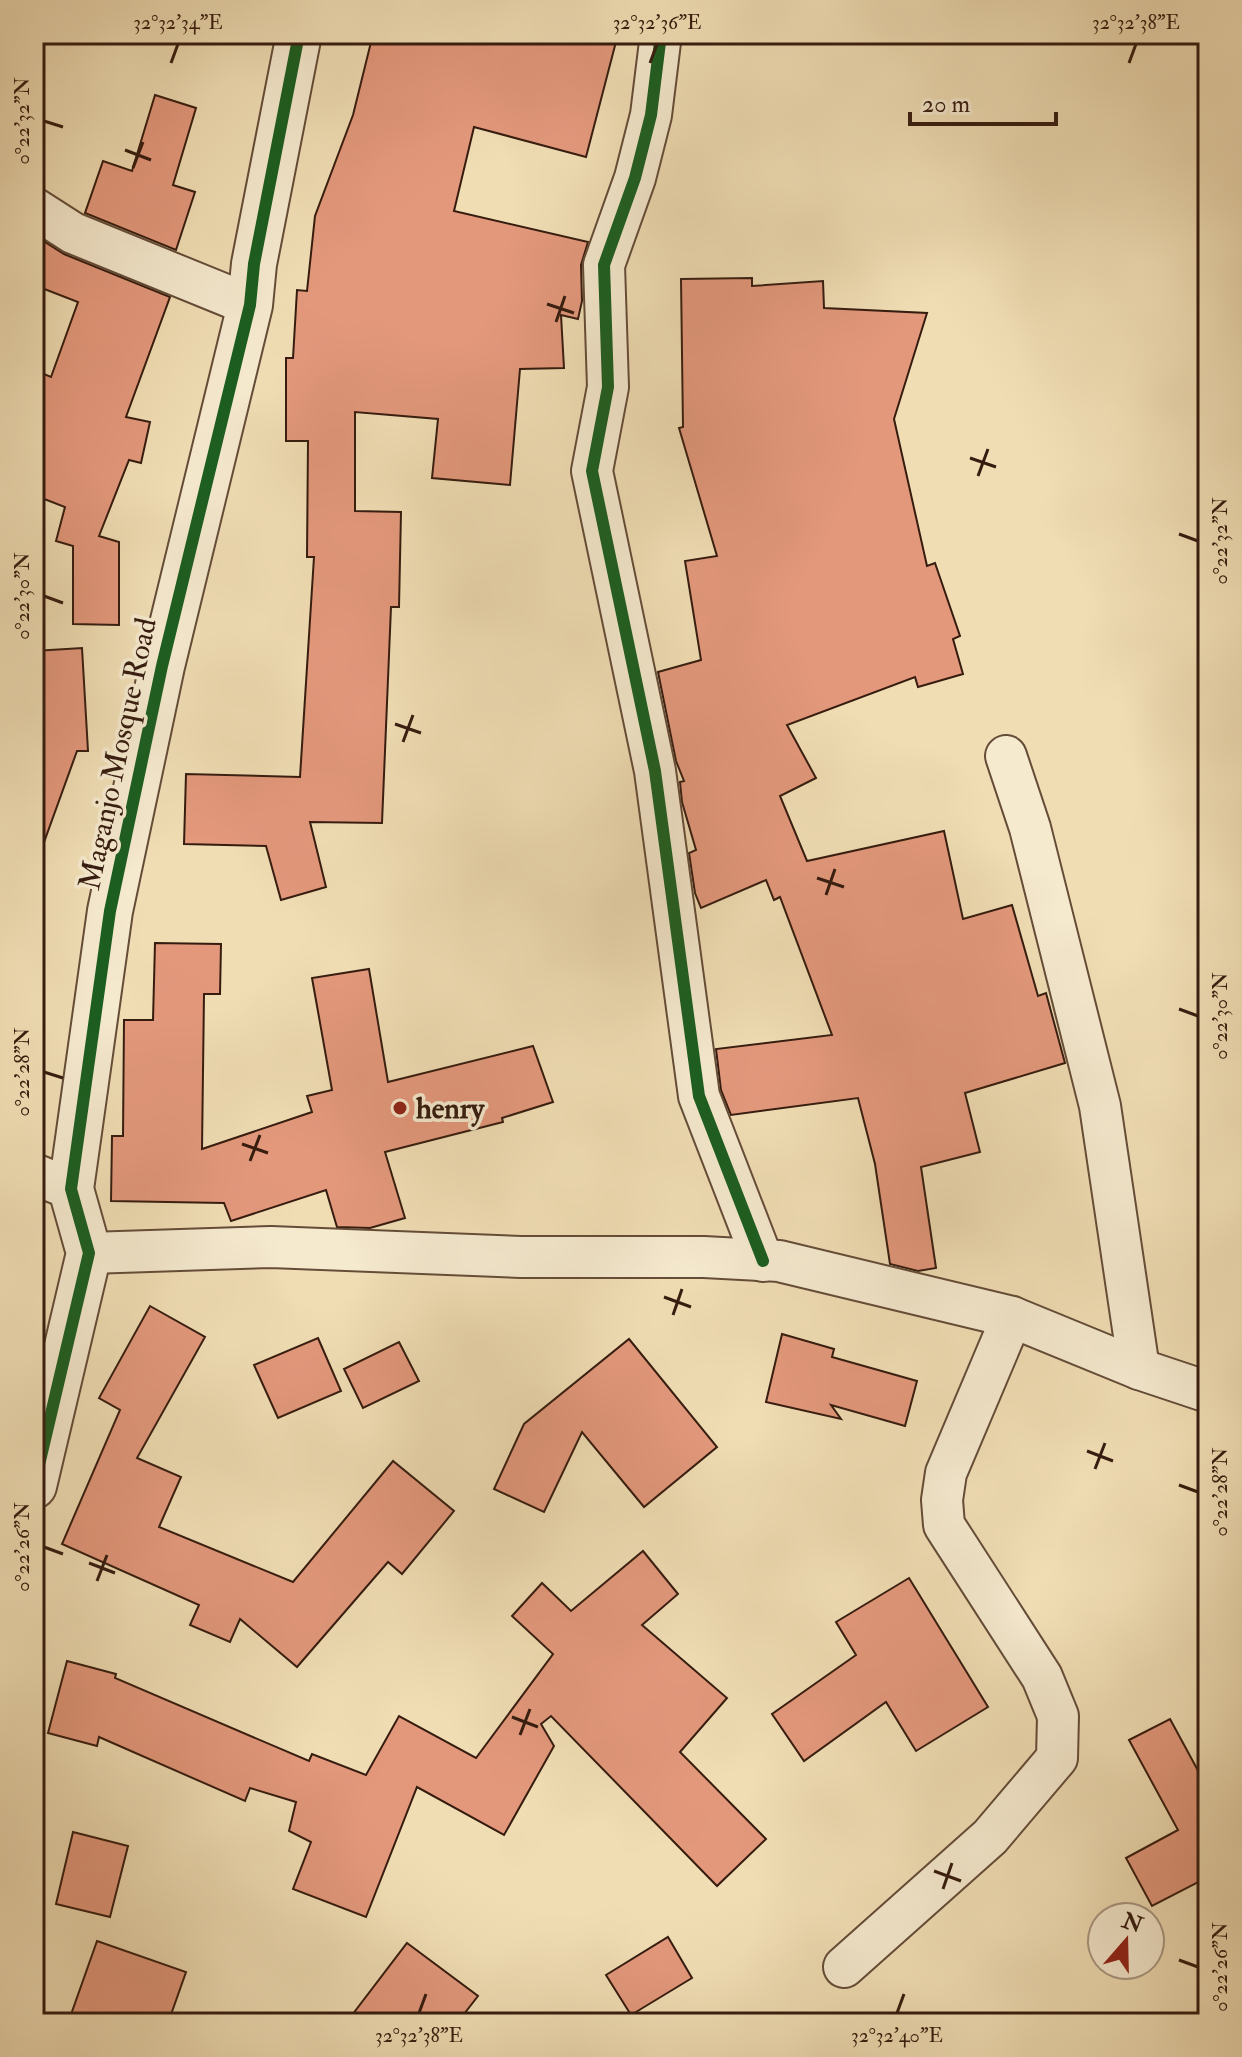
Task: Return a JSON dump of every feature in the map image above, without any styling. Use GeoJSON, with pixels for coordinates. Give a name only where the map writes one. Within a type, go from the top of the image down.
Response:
{"type":"FeatureCollection","features":[{"type":"Feature","properties":{"kind":"street","name":"Maganjo Mosque Road"},"geometry":{"type":"LineString","coordinates":[[34,1486],[89,1253],[52,1182],[162,666],[250,305],[254,264],[299,34]]}},
{"type":"Feature","properties":{"kind":"street"},"geometry":{"type":"LineString","coordinates":[[661,34],[651,115],[635,178],[604,265],[608,387],[592,471],[655,771],[699,1096],[763,1261]]}},
{"type":"Feature","properties":{"kind":"street"},"geometry":{"type":"LineString","coordinates":[[34,208],[73,233],[250,305]]}},
{"type":"Feature","properties":{"kind":"street"},"geometry":{"type":"LineString","coordinates":[[1006,756],[1030,828],[1100,1106],[1139,1369]]}},
{"type":"Feature","properties":{"kind":"street"},"geometry":{"type":"LineString","coordinates":[[89,1253],[271,1247],[521,1257],[763,1261],[1012,1317],[1139,1369],[1208,1392]]}},
{"type":"Feature","properties":{"kind":"street"},"geometry":{"type":"LineString","coordinates":[[844,1967],[990,1837],[1057,1758],[1058,1716],[1042,1677],[944,1525],[942,1500],[946,1473],[1012,1317]]}},
{"type":"Feature","properties":{"kind":"building"},"geometry":{"type":"Polygon","coordinates":[[[373,34],[618,34],[586,157],[474,127],[454,211],[588,242],[581,265],[582,301],[578,319],[561,315],[564,368],[520,369],[510,485],[432,478],[438,419],[355,412],[355,511],[401,512],[399,607],[391,607],[382,823],[310,822],[326,887],[281,900],[266,846],[184,844],[186,774],[300,777],[314,557],[307,557],[308,441],[286,441],[286,358],[293,358],[297,290],[307,291],[315,216],[353,115],[373,34]]]}},
{"type":"Feature","properties":{"kind":"building"},"geometry":{"type":"Polygon","coordinates":[[[155,95],[196,108],[173,185],[195,192],[176,250],[85,213],[103,161],[132,171],[155,95]]]}},
{"type":"Feature","properties":{"kind":"building"},"geometry":{"type":"Polygon","coordinates":[[[34,235],[64,254],[170,297],[126,417],[150,422],[141,463],[129,460],[99,536],[119,542],[119,625],[73,624],[73,546],[56,541],[65,507],[34,495],[34,370],[51,377],[78,302],[34,285],[34,235]]]}},
{"type":"Feature","properties":{"kind":"building"},"geometry":{"type":"Polygon","coordinates":[[[752,278],[752,286],[823,281],[824,308],[927,313],[894,419],[927,566],[935,563],[960,636],[953,639],[963,674],[918,687],[915,677],[787,725],[816,778],[780,796],[807,861],[944,831],[963,919],[1012,905],[1038,996],[1046,993],[1065,1063],[965,1093],[980,1152],[921,1167],[936,1268],[918,1271],[890,1264],[875,1164],[858,1098],[731,1115],[721,1090],[716,1049],[832,1035],[780,897],[774,900],[766,880],[701,908],[695,893],[689,853],[696,850],[682,802],[680,782],[684,781],[676,761],[658,672],[701,660],[685,561],[717,556],[679,428],[683,427],[681,279],[752,278]]]}},
{"type":"Feature","properties":{"kind":"building"},"geometry":{"type":"Polygon","coordinates":[[[82,648],[88,751],[77,751],[39,856],[34,855],[34,651],[82,648]]]}},
{"type":"Feature","properties":{"kind":"building"},"geometry":{"type":"Polygon","coordinates":[[[155,943],[221,944],[220,994],[204,994],[202,1149],[312,1112],[307,1096],[332,1090],[312,978],[369,969],[388,1082],[533,1046],[553,1102],[502,1118],[503,1122],[385,1152],[405,1218],[370,1228],[337,1227],[326,1190],[231,1221],[224,1203],[111,1201],[112,1136],[123,1136],[124,1020],[153,1020],[155,943]]]}},
{"type":"Feature","properties":{"kind":"building"},"geometry":{"type":"Polygon","coordinates":[[[150,1306],[205,1337],[137,1458],[181,1477],[159,1527],[293,1582],[393,1461],[454,1511],[402,1574],[388,1562],[297,1667],[240,1619],[230,1642],[190,1625],[199,1605],[62,1544],[120,1410],[99,1398],[150,1306]]]}},
{"type":"Feature","properties":{"kind":"building"},"geometry":{"type":"Polygon","coordinates":[[[782,1334],[834,1349],[832,1357],[917,1381],[905,1426],[831,1405],[841,1419],[766,1402],[782,1334]]]}},
{"type":"Feature","properties":{"kind":"building"},"geometry":{"type":"Polygon","coordinates":[[[318,1338],[341,1391],[278,1418],[254,1365],[318,1338]]]}},
{"type":"Feature","properties":{"kind":"building"},"geometry":{"type":"Polygon","coordinates":[[[629,1339],[717,1447],[644,1507],[582,1432],[544,1512],[494,1489],[524,1424],[629,1339]]]}},
{"type":"Feature","properties":{"kind":"building"},"geometry":{"type":"Polygon","coordinates":[[[399,1342],[419,1381],[363,1408],[344,1369],[399,1342]]]}},
{"type":"Feature","properties":{"kind":"building"},"geometry":{"type":"Polygon","coordinates":[[[643,1551],[678,1594],[642,1625],[727,1698],[680,1752],[766,1839],[717,1886],[551,1716],[541,1724],[554,1746],[504,1835],[417,1787],[366,1917],[293,1889],[311,1842],[289,1831],[296,1802],[250,1788],[245,1801],[99,1737],[97,1746],[48,1733],[67,1661],[116,1674],[115,1678],[309,1761],[312,1754],[366,1775],[399,1716],[476,1758],[553,1654],[512,1616],[542,1583],[571,1611],[643,1551]]]}},
{"type":"Feature","properties":{"kind":"building"},"geometry":{"type":"Polygon","coordinates":[[[909,1578],[988,1707],[916,1751],[886,1702],[804,1761],[772,1714],[856,1655],[836,1622],[909,1578]]]}},
{"type":"Feature","properties":{"kind":"building"},"geometry":{"type":"Polygon","coordinates":[[[1170,1719],[1208,1789],[1208,1886],[1204,1879],[1162,1901],[1149,1901],[1126,1858],[1178,1830],[1129,1740],[1170,1719]]]}},
{"type":"Feature","properties":{"kind":"building"},"geometry":{"type":"Polygon","coordinates":[[[73,1832],[128,1846],[110,1917],[56,1904],[73,1832]]]}},
{"type":"Feature","properties":{"kind":"building"},"geometry":{"type":"Polygon","coordinates":[[[668,1937],[692,1978],[631,2015],[606,1975],[668,1937]]]}},
{"type":"Feature","properties":{"kind":"building"},"geometry":{"type":"Polygon","coordinates":[[[97,1941],[186,1972],[168,2023],[68,2023],[97,1941]]]}},
{"type":"Feature","properties":{"kind":"building"},"geometry":{"type":"Polygon","coordinates":[[[407,1943],[478,1996],[457,2023],[346,2023],[407,1943]]]}},
{"type":"Feature","properties":{"kind":"cycle path"},"geometry":{"type":"LineString","coordinates":[[34,1486],[89,1253],[71,1189],[110,911],[162,666],[250,305],[254,264],[299,34]]}},
{"type":"Feature","properties":{"kind":"cycle path"},"geometry":{"type":"LineString","coordinates":[[661,34],[651,115],[635,178],[604,265],[608,387],[592,471],[655,771],[699,1096],[763,1261]]}},
{"type":"Feature","properties":{"kind":"place","name":"henry"},"geometry":{"type":"Point","coordinates":[400,1108]}}]}
